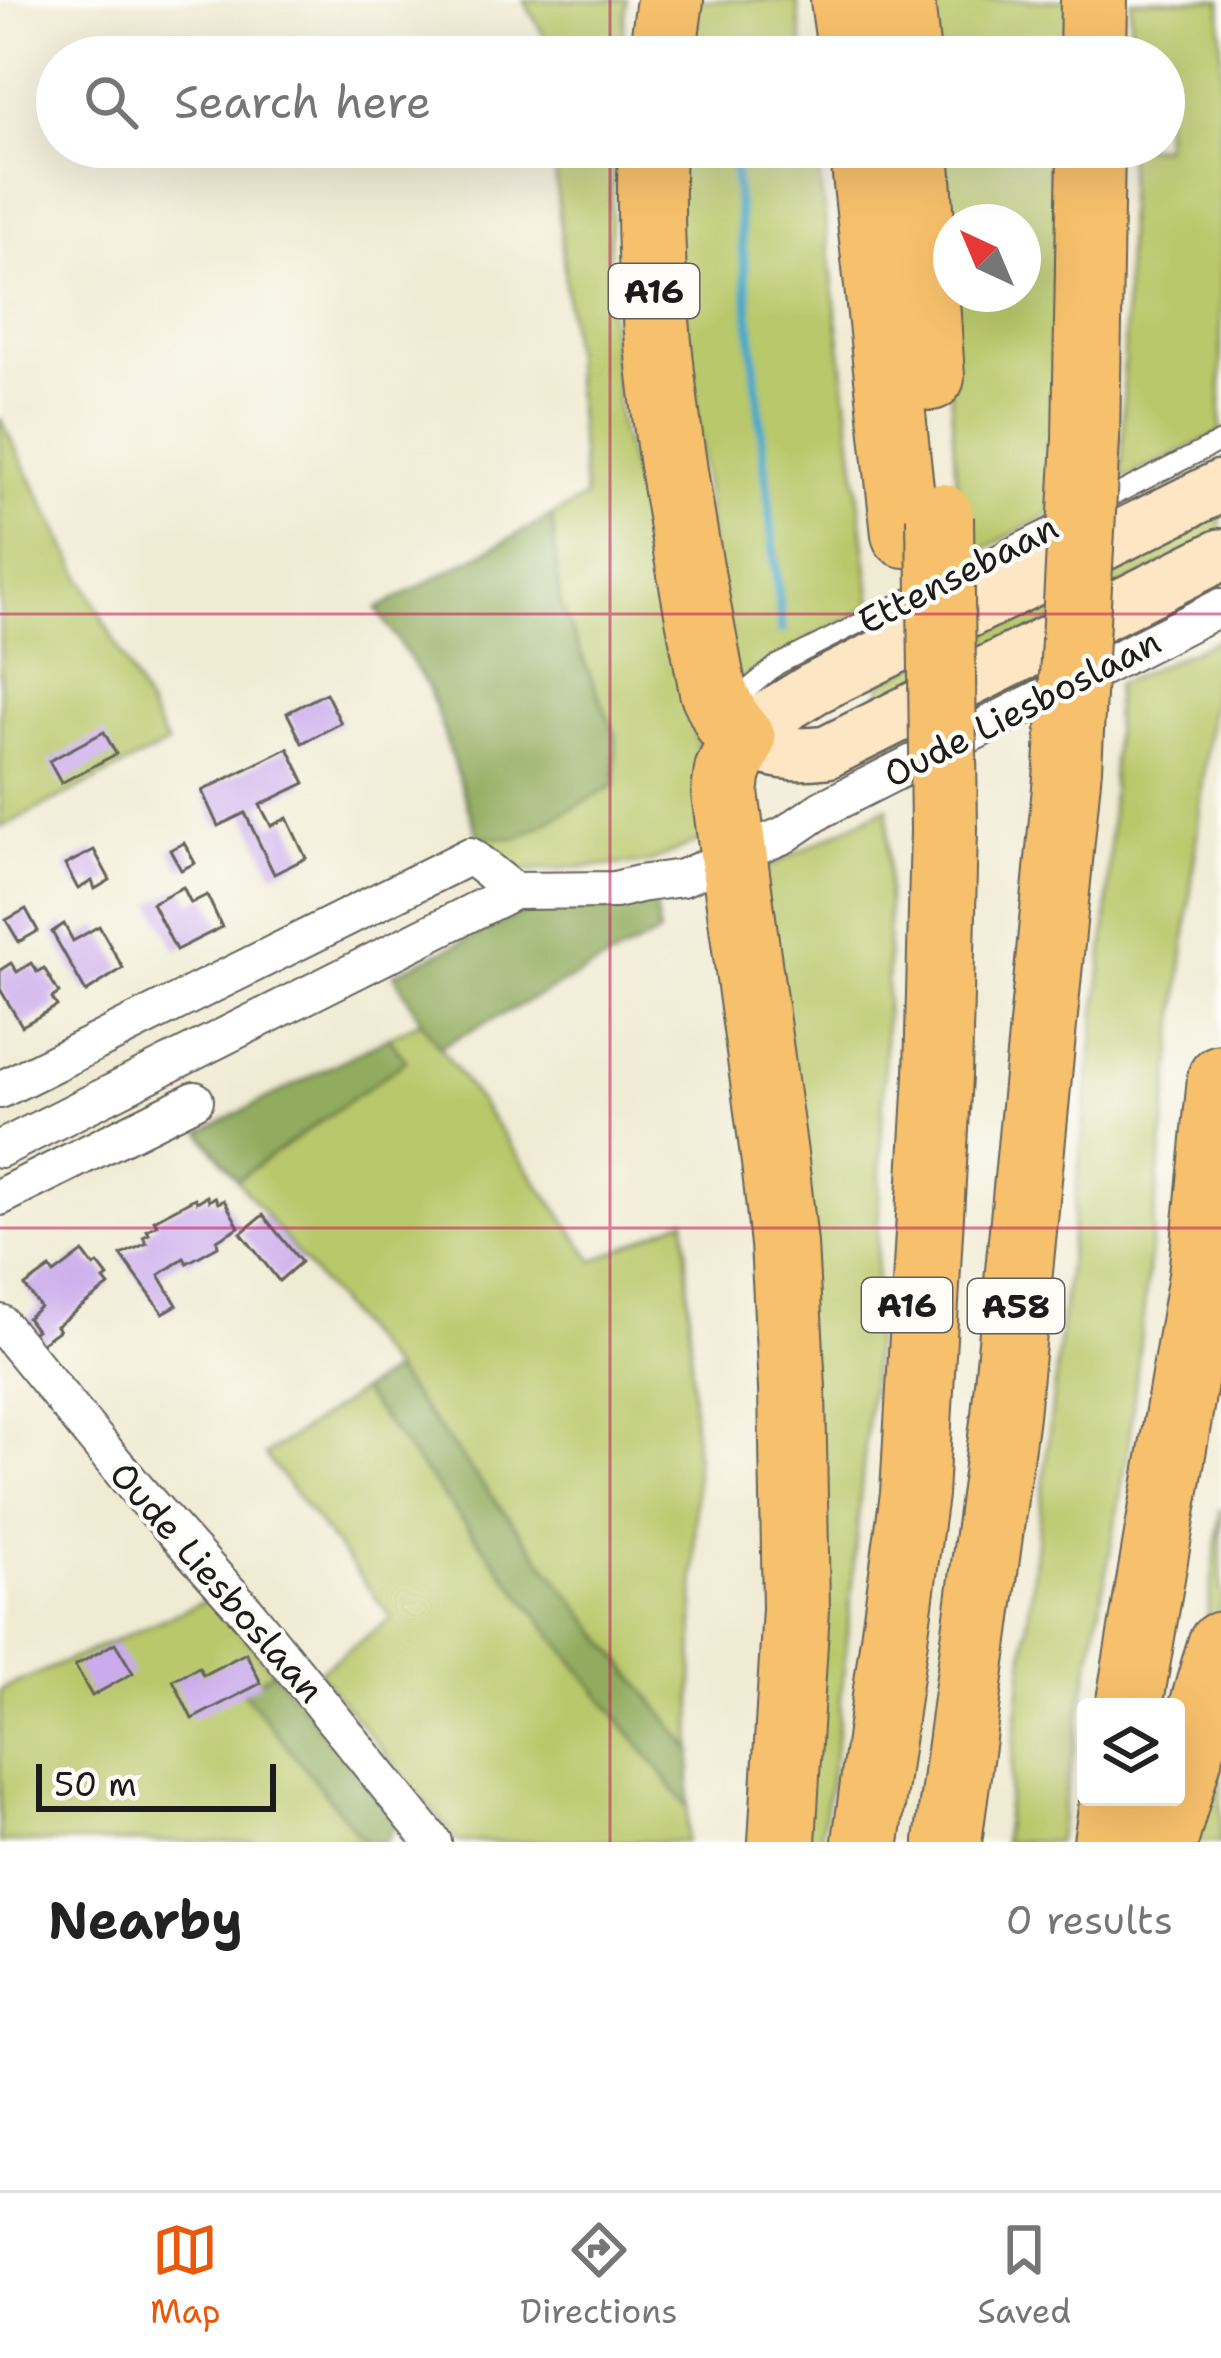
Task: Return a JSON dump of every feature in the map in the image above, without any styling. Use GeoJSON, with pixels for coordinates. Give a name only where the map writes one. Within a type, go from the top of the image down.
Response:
{"type":"FeatureCollection","features":[{"type":"Feature","properties":{"kind":"highway"},"geometry":{"type":"LineString","coordinates":[[665,36],[670,0]]}},
{"type":"Feature","properties":{"kind":"highway"},"geometry":{"type":"LineString","coordinates":[[844,0],[848,36]]}},
{"type":"Feature","properties":{"kind":"highway"},"geometry":{"type":"LineString","coordinates":[[901,0],[905,36]]}},
{"type":"Feature","properties":{"kind":"highway"},"geometry":{"type":"LineString","coordinates":[[1093,36],[1094,0]]}},
{"type":"Feature","properties":{"kind":"highway","name":"A16"},"geometry":{"type":"LineString","coordinates":[[652,168],[655,316],[662,396],[712,691],[742,740]]}},
{"type":"Feature","properties":{"kind":"highway"},"geometry":{"type":"LineString","coordinates":[[866,168],[922,525]]}},
{"type":"Feature","properties":{"kind":"highway"},"geometry":{"type":"LineString","coordinates":[[916,168],[922,525]]}},
{"type":"Feature","properties":{"kind":"highway","name":"A58"},"geometry":{"type":"LineString","coordinates":[[948,1842],[1005,1415],[1068,768],[1086,439],[1091,168]]}},
{"type":"Feature","properties":{"kind":"highway","name":"A58"},"geometry":{"type":"LineString","coordinates":[[866,1842],[914,1494],[938,1076],[922,525]]}},
{"type":"Feature","properties":{"kind":"highway"},"geometry":{"type":"LineString","coordinates":[[742,740],[728,771],[725,793],[782,1223],[793,1388],[796,1610],[782,1842]]}},
{"type":"Feature","properties":{"kind":"highway"},"geometry":{"type":"LineString","coordinates":[[1132,1698],[1202,1276],[1221,1078]]}},
{"type":"Feature","properties":{"kind":"highway"},"geometry":{"type":"LineString","coordinates":[[1164,1842],[1221,1645]]}},
{"type":"Feature","properties":{"kind":"highway"},"geometry":{"type":"LineString","coordinates":[[1107,1842],[1113,1806]]}},
{"type":"Feature","properties":{"kind":"main road","name":"Ettensebaan"},"geometry":{"type":"LineString","coordinates":[[742,740],[813,689],[1221,486]]}},
{"type":"Feature","properties":{"kind":"main road"},"geometry":{"type":"LineString","coordinates":[[742,740],[791,756],[827,752],[1221,556]]}},
{"type":"Feature","properties":{"kind":"street","name":"Oude Liesboslaan"},"geometry":{"type":"LineString","coordinates":[[0,1149],[514,891],[615,890],[639,884],[679,861],[733,847],[777,818],[822,809],[1221,607]]}},
{"type":"Feature","properties":{"kind":"street"},"geometry":{"type":"LineString","coordinates":[[0,1090],[470,856],[514,891]]}},
{"type":"Feature","properties":{"kind":"street"},"geometry":{"type":"LineString","coordinates":[[0,1197],[196,1100]]}},
{"type":"Feature","properties":{"kind":"street","name":"Oude Liesboslaan"},"geometry":{"type":"LineString","coordinates":[[0,1323],[138,1491],[246,1611],[434,1842]]}},
{"type":"Feature","properties":{"kind":"lane","name":"Ettensebaan"},"geometry":{"type":"LineString","coordinates":[[742,740],[738,705],[748,688],[777,665],[1221,441]]}},
{"type":"Feature","properties":{"kind":"green space"},"geometry":{"type":"Polygon","coordinates":[[[524,0],[627,0],[623,36],[543,34],[524,0]]]}},
{"type":"Feature","properties":{"kind":"green space"},"geometry":{"type":"Polygon","coordinates":[[[680,0],[797,0],[801,36],[675,36],[680,0]]]}},
{"type":"Feature","properties":{"kind":"green space"},"geometry":{"type":"Polygon","coordinates":[[[922,0],[1071,0],[1070,36],[925,36],[922,0]]]}},
{"type":"Feature","properties":{"kind":"green space"},"geometry":{"type":"Polygon","coordinates":[[[1131,0],[1221,0],[1221,432],[1122,479],[1128,168],[1185,168],[1185,36],[1130,36],[1131,0]]]}},
{"type":"Feature","properties":{"kind":"green space"},"geometry":{"type":"Polygon","coordinates":[[[555,168],[613,168],[608,293],[620,426],[681,657],[714,835],[648,863],[518,871],[479,837],[518,838],[616,736],[560,604],[552,516],[585,498],[555,168]]]}},
{"type":"Feature","properties":{"kind":"green space"},"geometry":{"type":"Polygon","coordinates":[[[668,168],[819,168],[872,605],[736,682],[724,656],[668,168]]]}},
{"type":"Feature","properties":{"kind":"green space"},"geometry":{"type":"Polygon","coordinates":[[[936,168],[1067,168],[1051,514],[961,561],[945,312],[1041,312],[1041,204],[939,204],[936,168]]]}},
{"type":"Feature","properties":{"kind":"green space"},"geometry":{"type":"Polygon","coordinates":[[[0,418],[167,744],[0,828],[0,418]]]}},
{"type":"Feature","properties":{"kind":"green space"},"geometry":{"type":"Polygon","coordinates":[[[1221,507],[1221,536],[880,709],[881,682],[1221,507]]]}},
{"type":"Feature","properties":{"kind":"green space"},"geometry":{"type":"Polygon","coordinates":[[[552,516],[560,604],[616,736],[615,785],[518,838],[478,837],[429,689],[377,609],[552,516]]]}},
{"type":"Feature","properties":{"kind":"green space"},"geometry":{"type":"Polygon","coordinates":[[[1219,639],[1127,1459],[1083,1698],[1077,1698],[1077,1733],[1057,1842],[1003,1842],[1107,918],[1116,685],[1219,639]]]}},
{"type":"Feature","properties":{"kind":"green space"},"geometry":{"type":"Polygon","coordinates":[[[888,807],[888,963],[873,1362],[837,1740],[820,1842],[800,1842],[755,874],[888,807]]]}},
{"type":"Feature","properties":{"kind":"green space"},"geometry":{"type":"Polygon","coordinates":[[[655,900],[659,934],[439,1047],[394,974],[517,916],[553,906],[604,908],[655,900]]]}},
{"type":"Feature","properties":{"kind":"green space"},"geometry":{"type":"Polygon","coordinates":[[[421,1021],[594,1261],[685,1219],[696,1475],[692,1751],[237,1180],[405,1061],[389,1037],[421,1021]]]}},
{"type":"Feature","properties":{"kind":"green space"},"geometry":{"type":"Polygon","coordinates":[[[389,1037],[406,1061],[237,1180],[201,1132],[389,1037]]]}},
{"type":"Feature","properties":{"kind":"green space"},"geometry":{"type":"Polygon","coordinates":[[[393,1371],[692,1751],[688,1807],[361,1391],[393,1371]]]}},
{"type":"Feature","properties":{"kind":"green space"},"geometry":{"type":"Polygon","coordinates":[[[361,1391],[688,1807],[686,1842],[458,1842],[318,1672],[392,1618],[265,1455],[361,1391]]]}},
{"type":"Feature","properties":{"kind":"green space"},"geometry":{"type":"Polygon","coordinates":[[[1221,1508],[1221,1602],[1200,1676],[1221,1508]]]}},
{"type":"Feature","properties":{"kind":"green space"},"geometry":{"type":"Polygon","coordinates":[[[212,1598],[274,1672],[243,1690],[364,1842],[0,1842],[0,1690],[212,1598]]]}},
{"type":"Feature","properties":{"kind":"green space"},"geometry":{"type":"Polygon","coordinates":[[[274,1672],[397,1822],[386,1842],[364,1842],[242,1690],[274,1672]]]}},
{"type":"Feature","properties":{"kind":"green space"},"geometry":{"type":"Polygon","coordinates":[[[1221,1743],[1221,1842],[1193,1842],[1221,1743]]]}},
{"type":"Feature","properties":{"kind":"building"},"geometry":{"type":"Polygon","coordinates":[[[326,693],[341,723],[302,743],[287,713],[326,693]]]}},
{"type":"Feature","properties":{"kind":"building"},"geometry":{"type":"Polygon","coordinates":[[[104,732],[116,754],[61,783],[49,761],[104,732]]]}},
{"type":"Feature","properties":{"kind":"building"},"geometry":{"type":"Polygon","coordinates":[[[288,748],[305,783],[260,805],[271,826],[287,818],[306,858],[274,874],[245,813],[218,826],[202,791],[288,748]]]}},
{"type":"Feature","properties":{"kind":"building"},"geometry":{"type":"Polygon","coordinates":[[[184,843],[195,863],[181,870],[170,850],[184,843]]]}},
{"type":"Feature","properties":{"kind":"building"},"geometry":{"type":"Polygon","coordinates":[[[94,850],[110,880],[95,889],[92,881],[78,889],[65,865],[94,850]]]}},
{"type":"Feature","properties":{"kind":"building"},"geometry":{"type":"Polygon","coordinates":[[[183,887],[191,903],[207,895],[222,927],[176,950],[152,903],[183,887]]]}},
{"type":"Feature","properties":{"kind":"building"},"geometry":{"type":"Polygon","coordinates":[[[26,909],[38,931],[19,942],[6,920],[26,909]]]}},
{"type":"Feature","properties":{"kind":"building"},"geometry":{"type":"Polygon","coordinates":[[[64,924],[73,941],[99,926],[123,968],[86,992],[52,932],[64,924]]]}},
{"type":"Feature","properties":{"kind":"building"},"geometry":{"type":"Polygon","coordinates":[[[11,963],[17,972],[31,963],[37,972],[44,968],[59,993],[52,998],[57,1006],[22,1026],[0,989],[0,970],[11,963]]]}},
{"type":"Feature","properties":{"kind":"building"},"geometry":{"type":"Polygon","coordinates":[[[207,1196],[209,1201],[224,1200],[239,1227],[217,1240],[218,1246],[187,1263],[184,1258],[159,1275],[177,1305],[163,1313],[121,1255],[147,1243],[143,1237],[157,1225],[154,1220],[207,1196]]]}},
{"type":"Feature","properties":{"kind":"building"},"geometry":{"type":"Polygon","coordinates":[[[263,1215],[301,1262],[279,1281],[241,1233],[263,1215]]]}},
{"type":"Feature","properties":{"kind":"building"},"geometry":{"type":"Polygon","coordinates":[[[83,1252],[108,1277],[104,1280],[109,1286],[34,1348],[26,1337],[36,1330],[27,1318],[40,1307],[25,1286],[50,1268],[54,1274],[83,1252]]]}},
{"type":"Feature","properties":{"kind":"building"},"geometry":{"type":"Polygon","coordinates":[[[115,1643],[133,1673],[92,1696],[75,1666],[115,1643]]]}},
{"type":"Feature","properties":{"kind":"building"},"geometry":{"type":"Polygon","coordinates":[[[246,1653],[261,1683],[192,1719],[173,1680],[199,1667],[203,1675],[246,1653]]]}},
{"type":"Feature","properties":{"kind":"waterway"},"geometry":{"type":"LineString","coordinates":[[734,168],[782,630]]}}]}
